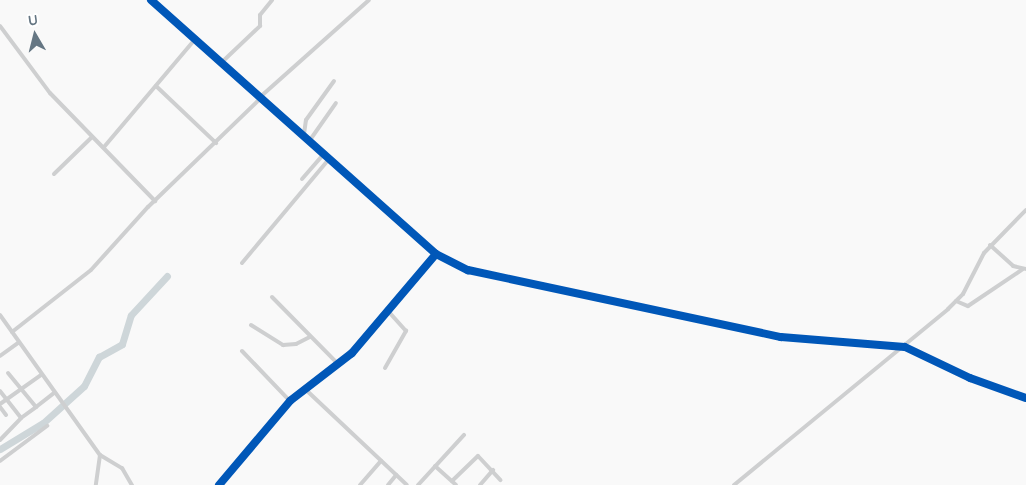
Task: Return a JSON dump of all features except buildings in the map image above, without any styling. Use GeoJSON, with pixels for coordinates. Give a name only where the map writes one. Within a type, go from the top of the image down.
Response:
{"type":"FeatureCollection","features":[{"type":"Feature","properties":{"kind":"street"},"geometry":{"type":"LineString","coordinates":[[151,0],[196,38],[260,99],[304,134],[324,155],[436,254],[468,270],[781,337],[905,347],[957,373],[1026,398]]}},
{"type":"Feature","properties":{"kind":"street"},"geometry":{"type":"LineString","coordinates":[[221,63],[260,26],[260,15],[272,0]]}},
{"type":"Feature","properties":{"kind":"street"},"geometry":{"type":"LineString","coordinates":[[12,332],[91,270],[155,201],[260,99],[369,0]]}},
{"type":"Feature","properties":{"kind":"street"},"geometry":{"type":"LineString","coordinates":[[0,26],[50,93],[155,201]]}},
{"type":"Feature","properties":{"kind":"street"},"geometry":{"type":"LineString","coordinates":[[104,147],[196,38]]}},
{"type":"Feature","properties":{"kind":"street"},"geometry":{"type":"LineString","coordinates":[[304,134],[307,119],[334,81]]}},
{"type":"Feature","properties":{"kind":"street"},"geometry":{"type":"LineString","coordinates":[[156,86],[216,143]]}},
{"type":"Feature","properties":{"kind":"street"},"geometry":{"type":"LineString","coordinates":[[310,140],[336,103]]}},
{"type":"Feature","properties":{"kind":"street"},"geometry":{"type":"LineString","coordinates":[[54,174],[92,137]]}},
{"type":"Feature","properties":{"kind":"street"},"geometry":{"type":"LineString","coordinates":[[302,179],[324,155]]}},
{"type":"Feature","properties":{"kind":"street"},"geometry":{"type":"LineString","coordinates":[[242,263],[329,159]]}},
{"type":"Feature","properties":{"kind":"street"},"geometry":{"type":"LineString","coordinates":[[734,485],[905,347],[956,301],[990,245],[1026,210]]}},
{"type":"Feature","properties":{"kind":"street"},"geometry":{"type":"LineString","coordinates":[[956,301],[968,306],[1024,269],[990,245]]}},
{"type":"Feature","properties":{"kind":"street"},"geometry":{"type":"LineString","coordinates":[[218,485],[290,401],[304,388],[339,366],[436,254]]}},
{"type":"Feature","properties":{"kind":"street"},"geometry":{"type":"LineString","coordinates":[[272,297],[339,366]]}},
{"type":"Feature","properties":{"kind":"street"},"geometry":{"type":"LineString","coordinates":[[385,368],[406,330],[388,311]]}},
{"type":"Feature","properties":{"kind":"street"},"geometry":{"type":"LineString","coordinates":[[0,315],[18,343],[100,455],[122,468],[132,485]]}},
{"type":"Feature","properties":{"kind":"street"},"geometry":{"type":"LineString","coordinates":[[251,325],[283,344],[296,344],[310,336]]}},
{"type":"Feature","properties":{"kind":"street"},"geometry":{"type":"LineString","coordinates":[[0,356],[18,343]]}},
{"type":"Feature","properties":{"kind":"street"},"geometry":{"type":"LineString","coordinates":[[242,351],[290,401]]}},
{"type":"Feature","properties":{"kind":"street"},"geometry":{"type":"LineString","coordinates":[[8,373],[36,407]]}},
{"type":"Feature","properties":{"kind":"street"},"geometry":{"type":"LineString","coordinates":[[6,415],[0,405],[41,375]]}},
{"type":"Feature","properties":{"kind":"street"},"geometry":{"type":"LineString","coordinates":[[304,388],[407,485]]}},
{"type":"Feature","properties":{"kind":"street"},"geometry":{"type":"LineString","coordinates":[[0,390],[21,418]]}},
{"type":"Feature","properties":{"kind":"street"},"geometry":{"type":"LineString","coordinates":[[0,440],[21,418],[54,393]]}},
{"type":"Feature","properties":{"kind":"street"},"geometry":{"type":"LineString","coordinates":[[0,461],[47,426]]}},
{"type":"Feature","properties":{"kind":"street"},"geometry":{"type":"LineString","coordinates":[[418,485],[464,435]]}},
{"type":"Feature","properties":{"kind":"street"},"geometry":{"type":"LineString","coordinates":[[96,485],[100,455]]}},
{"type":"Feature","properties":{"kind":"street"},"geometry":{"type":"LineString","coordinates":[[452,481],[477,456],[493,470],[500,480]]}},
{"type":"Feature","properties":{"kind":"street"},"geometry":{"type":"LineString","coordinates":[[360,485],[381,461]]}},
{"type":"Feature","properties":{"kind":"street"},"geometry":{"type":"LineString","coordinates":[[435,466],[456,485]]}},
{"type":"Feature","properties":{"kind":"street"},"geometry":{"type":"LineString","coordinates":[[480,485],[493,470]]}},
{"type":"Feature","properties":{"kind":"street"},"geometry":{"type":"LineString","coordinates":[[388,485],[396,475]]}},
{"type":"Feature","properties":{"kind":"street"},"geometry":{"type":"LineString","coordinates":[[422,481],[426,485]]}},
{"type":"Feature","properties":{"kind":"waterway"},"geometry":{"type":"LineString","coordinates":[[0,449],[43,423],[84,386],[99,357],[122,344],[131,315],[167,276]]}},
{"type":"Feature","properties":{"kind":"cycle path"},"geometry":{"type":"LineString","coordinates":[[151,0],[436,254],[352,353],[290,401],[219,485]]}},
{"type":"Feature","properties":{"kind":"cycle path"},"geometry":{"type":"LineString","coordinates":[[436,254],[468,270],[781,337],[905,347],[970,378],[1026,398]]}}]}
